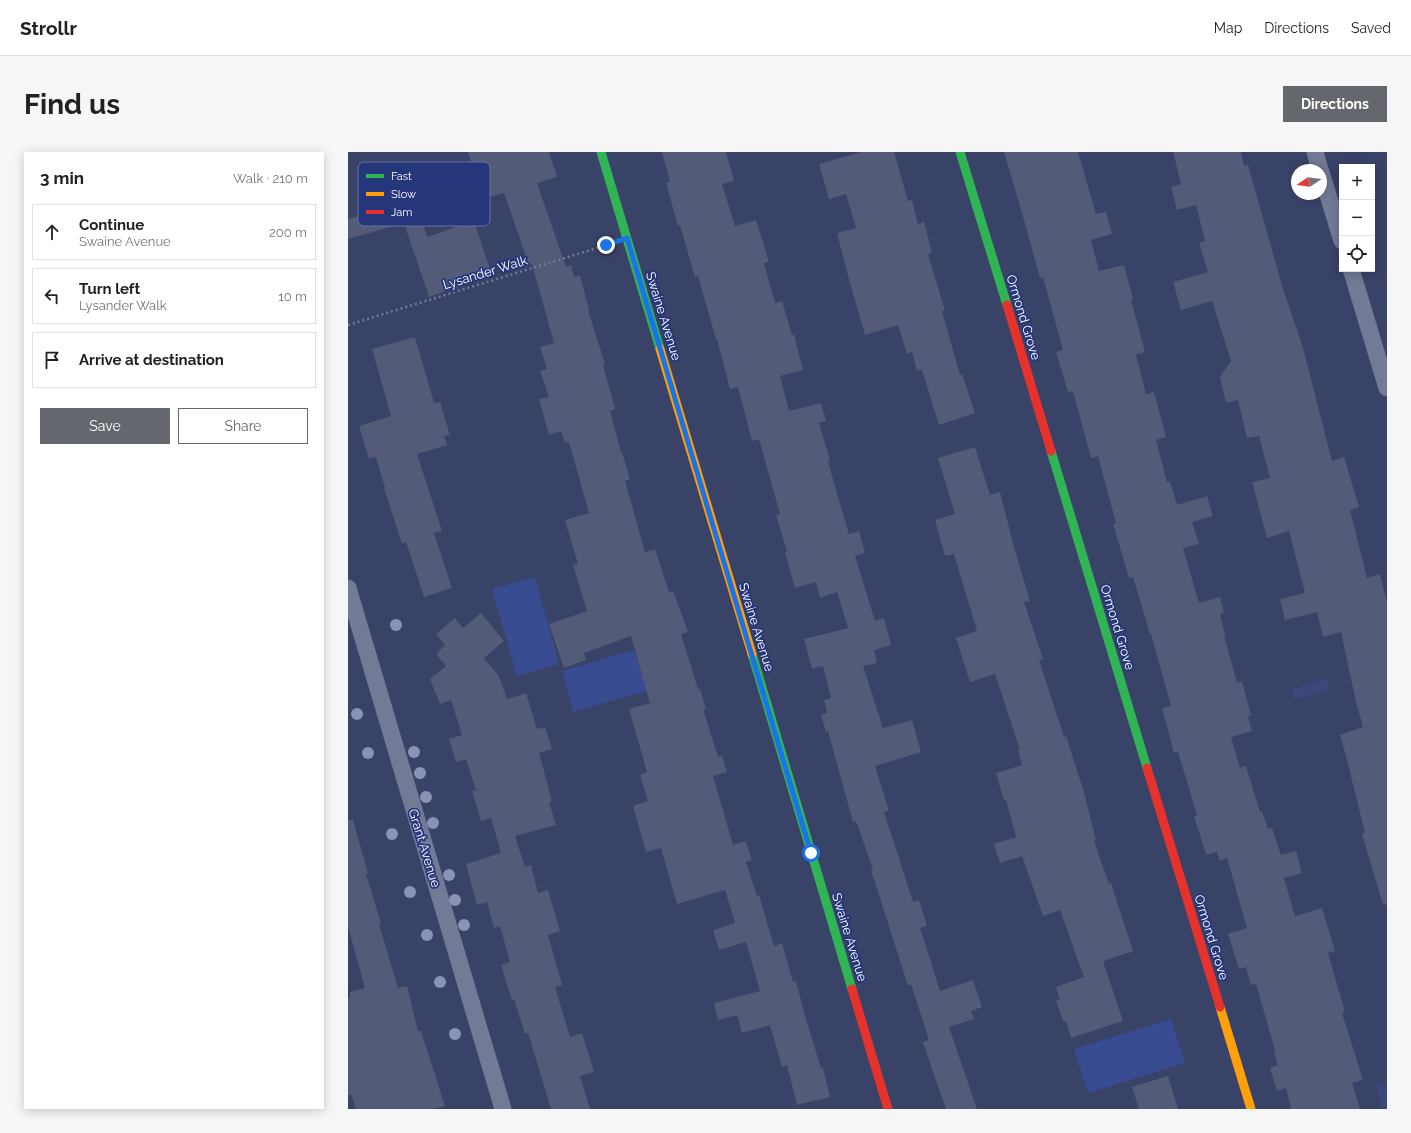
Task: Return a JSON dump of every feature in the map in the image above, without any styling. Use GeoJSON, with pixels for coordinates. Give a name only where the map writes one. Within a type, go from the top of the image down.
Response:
{"type":"FeatureCollection","features":[{"type":"Feature","properties":{"kind":"street","name":"Swaine Avenue"},"geometry":{"type":"LineString","coordinates":[[601,152],[888,1109]]}},
{"type":"Feature","properties":{"kind":"street","name":"Ormond Grove"},"geometry":{"type":"LineString","coordinates":[[960,152],[1251,1109]]}},
{"type":"Feature","properties":{"kind":"street"},"geometry":{"type":"LineString","coordinates":[[1315,152],[1319,164]]}},
{"type":"Feature","properties":{"kind":"street"},"geometry":{"type":"LineString","coordinates":[[1327,191],[1340,236]]}},
{"type":"Feature","properties":{"kind":"street"},"geometry":{"type":"LineString","coordinates":[[1352,272],[1387,388]]}},
{"type":"Feature","properties":{"kind":"street","name":"Grant Avenue"},"geometry":{"type":"LineString","coordinates":[[348,588],[503,1109]]}},
{"type":"Feature","properties":{"kind":"path","name":"Lysander Walk"},"geometry":{"type":"LineString","coordinates":[[348,325],[627,238]]}},
{"type":"Feature","properties":{"kind":"shaded area"},"geometry":{"type":"Polygon","coordinates":[[[535,577],[559,664],[517,676],[492,589],[535,577]]]}},
{"type":"Feature","properties":{"kind":"shaded area"},"geometry":{"type":"Polygon","coordinates":[[[634,650],[647,691],[573,712],[562,671],[634,650]]]}},
{"type":"Feature","properties":{"kind":"shaded area"},"geometry":{"type":"Polygon","coordinates":[[[1327,679],[1331,689],[1295,700],[1292,689],[1327,679]]]}},
{"type":"Feature","properties":{"kind":"shaded area"},"geometry":{"type":"Polygon","coordinates":[[[1171,1019],[1185,1063],[1088,1093],[1074,1049],[1171,1019]]]}},
{"type":"Feature","properties":{"kind":"shaded area"},"geometry":{"type":"Polygon","coordinates":[[[1387,1082],[1387,1109],[1383,1109],[1375,1085],[1387,1082]]]}},
{"type":"Feature","properties":{"kind":"building"},"geometry":{"type":"Polygon","coordinates":[[[468,152],[549,152],[557,177],[537,183],[566,267],[571,265],[574,277],[580,275],[588,310],[605,364],[603,365],[615,409],[610,411],[630,479],[625,481],[645,552],[655,549],[669,592],[673,591],[688,632],[681,634],[698,689],[700,689],[706,709],[703,709],[718,757],[722,756],[727,772],[713,776],[733,845],[746,841],[752,860],[746,862],[757,896],[759,895],[774,946],[782,943],[793,982],[796,981],[821,1068],[823,1068],[830,1097],[797,1105],[787,1065],[782,1067],[770,1025],[742,1033],[737,1015],[718,1020],[714,1003],[760,991],[746,942],[719,950],[713,930],[735,923],[725,890],[677,904],[661,848],[646,852],[633,806],[648,801],[640,775],[647,772],[629,709],[650,703],[631,636],[584,653],[586,660],[564,668],[549,624],[587,611],[573,565],[578,564],[565,520],[589,513],[569,442],[565,443],[561,431],[549,435],[539,399],[549,397],[540,371],[547,369],[540,347],[554,343],[532,264],[529,265],[504,193],[490,197],[490,162],[471,162],[468,152]]]}},
{"type":"Feature","properties":{"kind":"building"},"geometry":{"type":"Polygon","coordinates":[[[662,152],[726,152],[734,181],[722,184],[735,226],[756,220],[769,262],[764,263],[775,303],[782,301],[792,335],[794,335],[803,370],[780,376],[789,411],[821,403],[826,421],[819,423],[830,460],[828,461],[832,476],[849,534],[859,531],[865,553],[855,556],[875,621],[884,618],[891,645],[874,650],[877,663],[863,666],[883,728],[912,720],[921,752],[875,766],[889,811],[884,812],[913,902],[919,900],[927,926],[920,928],[940,991],[973,980],[982,1007],[971,1011],[974,1019],[949,1027],[977,1109],[946,1109],[923,1042],[929,1040],[911,984],[908,986],[871,870],[873,869],[856,821],[853,822],[828,731],[826,732],[821,715],[827,713],[824,700],[831,698],[823,666],[812,669],[804,639],[848,628],[837,592],[820,598],[816,582],[795,588],[785,552],[787,552],[776,515],[780,514],[759,439],[752,441],[738,387],[730,389],[698,276],[695,277],[680,225],[678,226],[666,183],[670,182],[662,152]]]}},
{"type":"Feature","properties":{"kind":"building"},"geometry":{"type":"Polygon","coordinates":[[[861,152],[894,152],[908,201],[912,200],[918,225],[924,221],[932,253],[928,254],[945,311],[942,311],[960,375],[962,374],[975,413],[939,425],[922,370],[917,371],[912,352],[907,354],[898,325],[865,335],[837,233],[856,228],[846,194],[829,199],[819,164],[861,152]]]}},
{"type":"Feature","properties":{"kind":"building"},"geometry":{"type":"Polygon","coordinates":[[[1004,152],[1078,152],[1096,214],[1106,212],[1112,234],[1091,240],[1099,271],[1124,265],[1133,299],[1131,300],[1145,352],[1136,355],[1146,394],[1154,392],[1166,437],[1156,440],[1167,482],[1170,481],[1177,505],[1207,496],[1213,516],[1192,522],[1199,544],[1183,548],[1199,603],[1220,597],[1224,613],[1220,614],[1224,635],[1237,683],[1242,681],[1251,715],[1248,716],[1252,731],[1231,737],[1240,768],[1246,766],[1260,812],[1262,811],[1268,829],[1272,828],[1281,855],[1296,851],[1302,873],[1284,878],[1295,916],[1322,908],[1335,951],[1328,953],[1345,1012],[1342,1013],[1363,1080],[1352,1083],[1360,1109],[1291,1109],[1286,1088],[1277,1091],[1270,1068],[1278,1065],[1256,984],[1251,985],[1246,967],[1239,969],[1228,934],[1247,928],[1227,858],[1220,861],[1217,852],[1206,855],[1194,816],[1197,815],[1178,752],[1174,753],[1162,708],[1171,706],[1151,634],[1133,577],[1129,578],[1113,524],[1116,523],[1098,456],[1091,458],[1073,391],[1068,392],[1056,352],[1063,350],[1043,277],[1040,278],[1004,152]]]}},
{"type":"Feature","properties":{"kind":"building"},"geometry":{"type":"Polygon","coordinates":[[[1173,152],[1241,152],[1244,166],[1248,165],[1283,289],[1302,344],[1332,461],[1344,457],[1359,507],[1350,510],[1367,578],[1380,574],[1387,603],[1387,904],[1383,905],[1362,834],[1365,833],[1340,735],[1363,727],[1341,632],[1323,637],[1317,612],[1285,620],[1280,599],[1305,593],[1289,531],[1267,538],[1252,482],[1270,478],[1259,436],[1247,438],[1238,400],[1226,403],[1220,377],[1231,361],[1212,301],[1181,310],[1173,282],[1208,272],[1199,243],[1205,241],[1196,205],[1177,210],[1171,187],[1181,184],[1173,152]]]}},
{"type":"Feature","properties":{"kind":"building"},"geometry":{"type":"Polygon","coordinates":[[[358,216],[358,226],[394,226],[348,239],[348,219],[358,216]]]}},
{"type":"Feature","properties":{"kind":"building"},"geometry":{"type":"Polygon","coordinates":[[[405,226],[424,226],[427,237],[459,226],[476,226],[492,275],[429,297],[405,226]]]}},
{"type":"Feature","properties":{"kind":"building"},"geometry":{"type":"Polygon","coordinates":[[[415,337],[434,403],[440,402],[450,435],[444,436],[447,445],[417,454],[442,531],[434,533],[452,588],[424,597],[406,542],[402,544],[384,488],[376,457],[369,459],[359,426],[391,416],[372,349],[415,337]]]}},
{"type":"Feature","properties":{"kind":"building"},"geometry":{"type":"Polygon","coordinates":[[[975,447],[990,495],[1000,492],[1030,601],[1024,602],[1043,659],[1039,660],[1084,792],[1096,840],[1094,841],[1109,884],[1111,883],[1133,951],[1103,961],[1123,1021],[1071,1038],[1066,1021],[1063,1021],[1056,1001],[1060,999],[1056,987],[1084,977],[1060,910],[1043,916],[1022,856],[1000,863],[994,844],[1016,837],[1006,800],[1004,801],[996,773],[1022,765],[1018,750],[1020,750],[995,674],[970,682],[956,638],[977,631],[954,554],[945,556],[935,520],[955,514],[938,458],[975,447]]]}},
{"type":"Feature","properties":{"kind":"building"},"geometry":{"type":"Polygon","coordinates":[[[481,613],[504,641],[484,658],[499,676],[507,699],[526,693],[537,729],[545,727],[552,749],[539,753],[552,801],[549,802],[556,825],[515,836],[525,867],[531,865],[538,893],[548,890],[560,931],[548,935],[562,985],[555,987],[570,1037],[582,1033],[594,1072],[580,1076],[590,1109],[551,1109],[528,1033],[525,1034],[501,965],[510,962],[500,926],[494,928],[487,902],[477,905],[466,864],[501,853],[491,818],[481,821],[472,791],[476,790],[466,759],[456,762],[449,739],[462,735],[451,700],[440,704],[430,679],[446,666],[436,654],[445,645],[436,634],[455,618],[463,628],[481,613]]]}},
{"type":"Feature","properties":{"kind":"building"},"geometry":{"type":"Polygon","coordinates":[[[348,820],[353,820],[368,873],[366,874],[381,923],[379,924],[398,988],[407,986],[418,1031],[421,1031],[445,1106],[432,1109],[356,1109],[351,1094],[348,1095],[348,998],[350,998],[350,992],[365,988],[348,927],[348,820]]]}},
{"type":"Feature","properties":{"kind":"building"},"geometry":{"type":"Polygon","coordinates":[[[1168,1076],[1178,1109],[1139,1109],[1132,1087],[1168,1076]]]}},
{"type":"Feature","properties":{"kind":"traffic: fast"},"geometry":{"type":"LineString","coordinates":[[601,152],[660,349]]}},
{"type":"Feature","properties":{"kind":"traffic: fast"},"geometry":{"type":"LineString","coordinates":[[960,152],[1007,305]]}},
{"type":"Feature","properties":{"kind":"traffic: fast"},"geometry":{"type":"LineString","coordinates":[[1051,451],[1147,768]]}},
{"type":"Feature","properties":{"kind":"traffic: fast"},"geometry":{"type":"LineString","coordinates":[[752,654],[852,989]]}},
{"type":"Feature","properties":{"kind":"traffic: slow"},"geometry":{"type":"LineString","coordinates":[[660,349],[752,654]]}},
{"type":"Feature","properties":{"kind":"traffic: slow"},"geometry":{"type":"LineString","coordinates":[[1220,1007],[1251,1109]]}},
{"type":"Feature","properties":{"kind":"traffic: jam"},"geometry":{"type":"LineString","coordinates":[[1007,305],[1051,451]]}},
{"type":"Feature","properties":{"kind":"traffic: jam"},"geometry":{"type":"LineString","coordinates":[[1147,768],[1220,1007]]}},
{"type":"Feature","properties":{"kind":"traffic: jam"},"geometry":{"type":"LineString","coordinates":[[852,989],[888,1109]]}},
{"type":"Feature","properties":{"kind":"route"},"geometry":{"type":"LineString","coordinates":[[606,245],[627,238],[811,853]]}}]}
